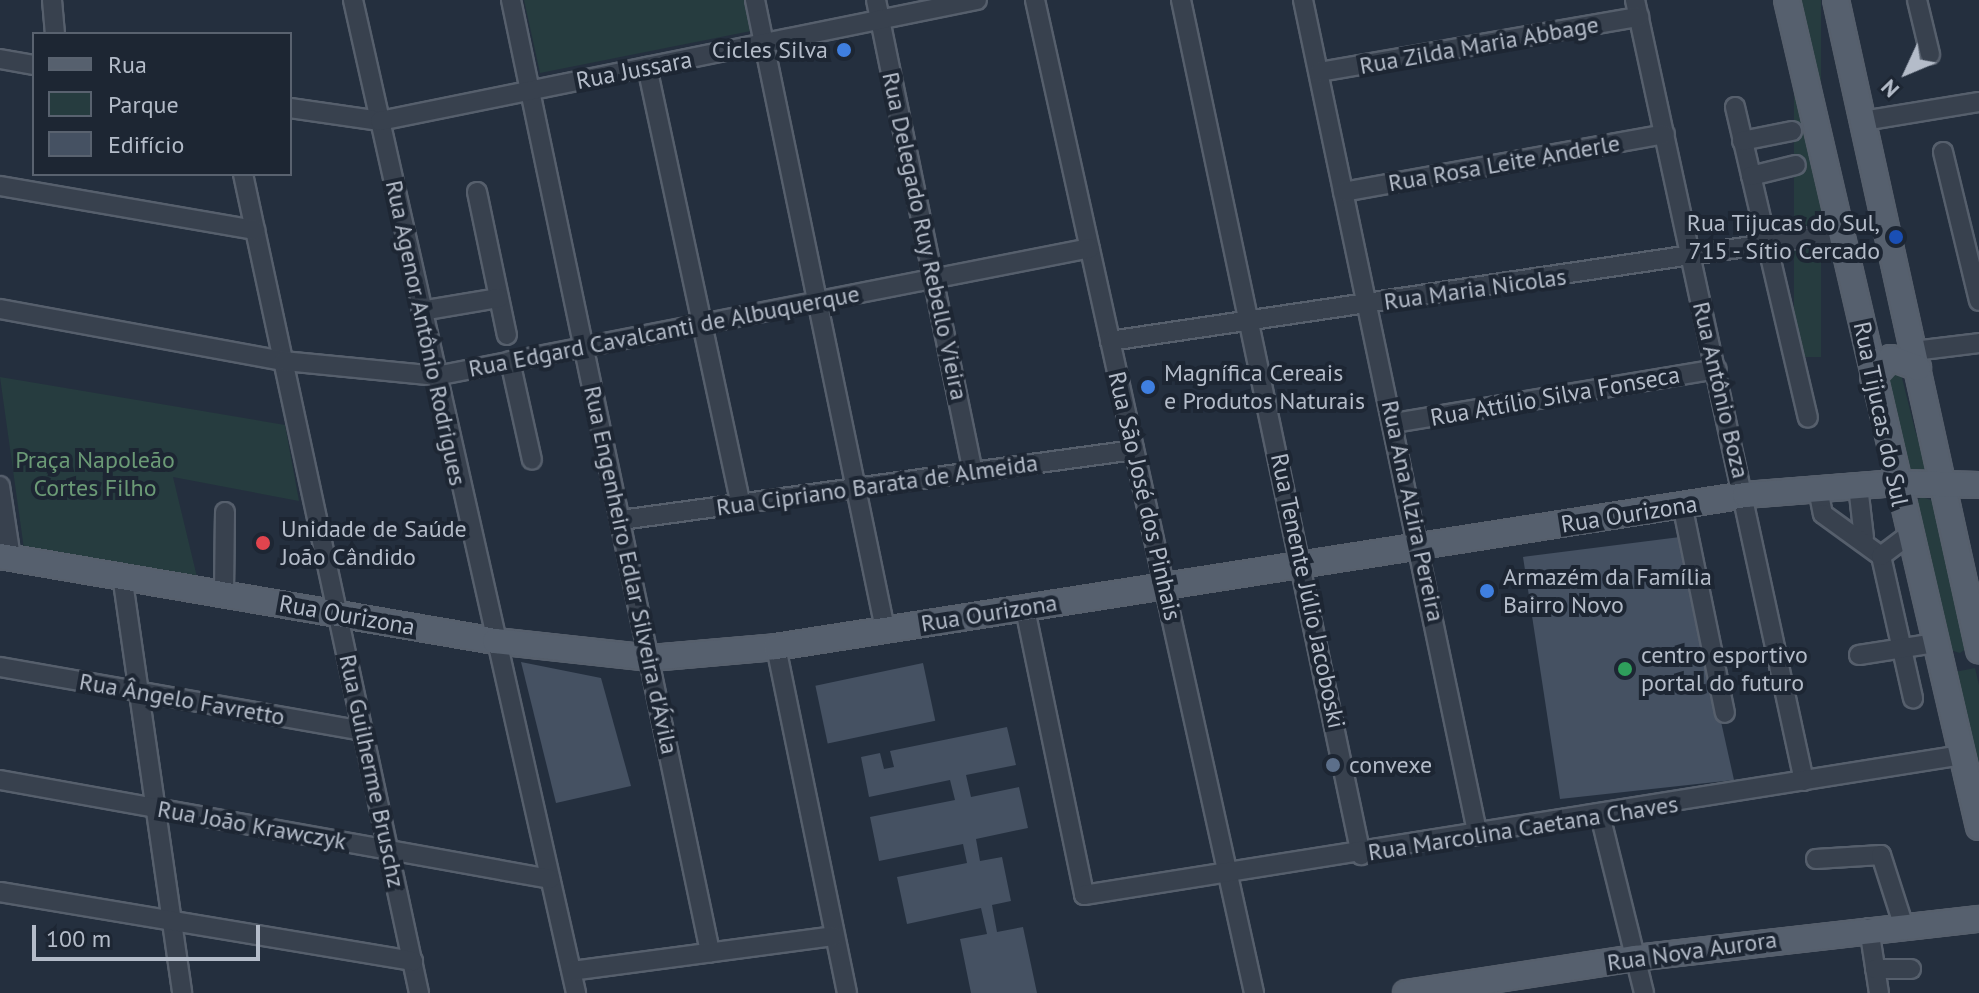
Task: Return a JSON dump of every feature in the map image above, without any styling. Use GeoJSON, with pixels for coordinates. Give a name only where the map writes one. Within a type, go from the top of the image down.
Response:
{"type":"FeatureCollection","features":[{"type":"Feature","properties":{"kind":"main road","name":"Rua Tijucas do Sul"},"geometry":{"type":"LineString","coordinates":[[1787,0],[1908,536],[1979,827]]}},
{"type":"Feature","properties":{"kind":"main road","name":"Rua Tijucas do Sul"},"geometry":{"type":"LineString","coordinates":[[1836,0],[1943,486],[1973,600],[1978,647]]}},
{"type":"Feature","properties":{"kind":"main road"},"geometry":{"type":"LineString","coordinates":[[1873,377],[1891,358],[1916,359]]}},
{"type":"Feature","properties":{"kind":"main road","name":"Rua Ourizona"},"geometry":{"type":"LineString","coordinates":[[5,557],[495,641],[651,658],[776,647],[1164,584],[1422,549],[1745,495],[1897,483],[1979,485]]}},
{"type":"Feature","properties":{"kind":"main road"},"geometry":{"type":"LineString","coordinates":[[1937,647],[1961,662],[1978,647]]}},
{"type":"Feature","properties":{"kind":"main road","name":"Rua Nova Aurora"},"geometry":{"type":"LineString","coordinates":[[1406,993],[1635,958],[1903,924],[1979,919]]}},
{"type":"Feature","properties":{"kind":"street"},"geometry":{"type":"LineString","coordinates":[[52,0],[55,32]]}},
{"type":"Feature","properties":{"kind":"street","name":"Rua Agenor Antônio Rodrigues"},"geometry":{"type":"LineString","coordinates":[[353,0],[576,993]]}},
{"type":"Feature","properties":{"kind":"street","name":"Rua Engenheiro Edlar Silveira d'Ávila"},"geometry":{"type":"LineString","coordinates":[[511,0],[651,658],[710,952]]}},
{"type":"Feature","properties":{"kind":"street"},"geometry":{"type":"LineString","coordinates":[[755,0],[885,629]]}},
{"type":"Feature","properties":{"kind":"street","name":"Rua Delegado Ruy Rebello Vieira"},"geometry":{"type":"LineString","coordinates":[[876,0],[973,472]]}},
{"type":"Feature","properties":{"kind":"street","name":"Rua Jussara"},"geometry":{"type":"LineString","coordinates":[[292,108],[380,121],[977,0]]}},
{"type":"Feature","properties":{"kind":"street","name":"Rua São José dos Pinhais"},"geometry":{"type":"LineString","coordinates":[[1035,0],[1254,993]]}},
{"type":"Feature","properties":{"kind":"street","name":"Rua Tenente Júlio Jacoboski"},"geometry":{"type":"LineString","coordinates":[[1181,0],[1304,565],[1361,855]]}},
{"type":"Feature","properties":{"kind":"street","name":"Rua Ana Alzira Pereira"},"geometry":{"type":"LineString","coordinates":[[1303,0],[1422,549],[1478,836]]}},
{"type":"Feature","properties":{"kind":"street"},"geometry":{"type":"LineString","coordinates":[[1917,0],[1930,54]]}},
{"type":"Feature","properties":{"kind":"street","name":"Rua Zilda Maria Abbage"},"geometry":{"type":"LineString","coordinates":[[1319,72],[1637,9]]}},
{"type":"Feature","properties":{"kind":"street","name":"Rua Antônio Boza"},"geometry":{"type":"LineString","coordinates":[[1637,9],[1745,495],[1804,781]]}},
{"type":"Feature","properties":{"kind":"street"},"geometry":{"type":"LineString","coordinates":[[0,59],[32,65]]}},
{"type":"Feature","properties":{"kind":"street"},"geometry":{"type":"LineString","coordinates":[[647,67],[741,504]]}},
{"type":"Feature","properties":{"kind":"street"},"geometry":{"type":"LineString","coordinates":[[1863,121],[1979,102]]}},
{"type":"Feature","properties":{"kind":"street"},"geometry":{"type":"LineString","coordinates":[[1735,107],[1808,418]]}},
{"type":"Feature","properties":{"kind":"street"},"geometry":{"type":"LineString","coordinates":[[1742,141],[1792,131]]}},
{"type":"Feature","properties":{"kind":"street","name":"Rua Rosa Leite Anderle"},"geometry":{"type":"LineString","coordinates":[[1343,192],[1665,134]]}},
{"type":"Feature","properties":{"kind":"street"},"geometry":{"type":"LineString","coordinates":[[1943,152],[1979,301]]}},
{"type":"Feature","properties":{"kind":"street"},"geometry":{"type":"LineString","coordinates":[[1751,176],[1796,165]]}},
{"type":"Feature","properties":{"kind":"street","name":"Rua Guilherme Bruschz"},"geometry":{"type":"LineString","coordinates":[[243,176],[419,993]]}},
{"type":"Feature","properties":{"kind":"street"},"geometry":{"type":"LineString","coordinates":[[0,186],[255,230]]}},
{"type":"Feature","properties":{"kind":"street"},"geometry":{"type":"LineString","coordinates":[[477,192],[507,335]]}},
{"type":"Feature","properties":{"kind":"street","name":"Rua Maria Nicolas"},"geometry":{"type":"LineString","coordinates":[[1110,341],[1692,258],[1840,233]]}},
{"type":"Feature","properties":{"kind":"street","name":"Rua Edgard Cavalcanti de Albuquerque"},"geometry":{"type":"LineString","coordinates":[[0,309],[284,361],[436,376],[1090,248]]}},
{"type":"Feature","properties":{"kind":"street"},"geometry":{"type":"LineString","coordinates":[[421,311],[499,298]]}},
{"type":"Feature","properties":{"kind":"street"},"geometry":{"type":"LineString","coordinates":[[1916,359],[1979,343]]}},
{"type":"Feature","properties":{"kind":"street"},"geometry":{"type":"LineString","coordinates":[[510,361],[532,460]]}},
{"type":"Feature","properties":{"kind":"street","name":"Rua Attílio Silva Fonseca"},"geometry":{"type":"LineString","coordinates":[[1395,423],[1716,369]]}},
{"type":"Feature","properties":{"kind":"street","name":"Rua Cipriano Barata de Almeida"},"geometry":{"type":"LineString","coordinates":[[621,520],[1134,450]]}},
{"type":"Feature","properties":{"kind":"street"},"geometry":{"type":"LineString","coordinates":[[0,486],[5,557]]}},
{"type":"Feature","properties":{"kind":"street"},"geometry":{"type":"LineString","coordinates":[[1858,486],[1864,538]]}},
{"type":"Feature","properties":{"kind":"street"},"geometry":{"type":"LineString","coordinates":[[1818,489],[1823,514],[1864,538],[1881,556],[1913,698]]}},
{"type":"Feature","properties":{"kind":"street"},"geometry":{"type":"LineString","coordinates":[[1682,504],[1725,713]]}},
{"type":"Feature","properties":{"kind":"street"},"geometry":{"type":"LineString","coordinates":[[224,593],[225,512]]}},
{"type":"Feature","properties":{"kind":"street"},"geometry":{"type":"LineString","coordinates":[[1881,556],[1908,536]]}},
{"type":"Feature","properties":{"kind":"street"},"geometry":{"type":"LineString","coordinates":[[122,575],[182,993]]}},
{"type":"Feature","properties":{"kind":"street","name":"Rua Marcolina Caetana Chaves"},"geometry":{"type":"LineString","coordinates":[[1025,609],[1084,895],[1229,877],[1962,755]]}},
{"type":"Feature","properties":{"kind":"street"},"geometry":{"type":"LineString","coordinates":[[1859,655],[1903,645],[1937,647]]}},
{"type":"Feature","properties":{"kind":"street"},"geometry":{"type":"LineString","coordinates":[[776,647],[847,993]]}},
{"type":"Feature","properties":{"kind":"street","name":"Rua Ângelo Favretto"},"geometry":{"type":"LineString","coordinates":[[0,667],[363,731]]}},
{"type":"Feature","properties":{"kind":"street","name":"Rua João Krawczyk"},"geometry":{"type":"LineString","coordinates":[[0,780],[550,879]]}},
{"type":"Feature","properties":{"kind":"street"},"geometry":{"type":"LineString","coordinates":[[1600,815],[1644,993]]}},
{"type":"Feature","properties":{"kind":"street"},"geometry":{"type":"LineString","coordinates":[[1816,859],[1881,855],[1903,924]]}},
{"type":"Feature","properties":{"kind":"street"},"geometry":{"type":"LineString","coordinates":[[0,892],[413,961]]}},
{"type":"Feature","properties":{"kind":"street"},"geometry":{"type":"LineString","coordinates":[[1869,928],[1879,993]]}},
{"type":"Feature","properties":{"kind":"street"},"geometry":{"type":"LineString","coordinates":[[572,971],[834,936]]}},
{"type":"Feature","properties":{"kind":"street"},"geometry":{"type":"LineString","coordinates":[[1875,969],[1911,969]]}},
{"type":"Feature","properties":{"kind":"green space"},"geometry":{"type":"Polygon","coordinates":[[[524,0],[744,0],[751,31],[540,73],[524,0]]]}},
{"type":"Feature","properties":{"kind":"green space"},"geometry":{"type":"Polygon","coordinates":[[[1794,0],[1821,0],[1821,357],[1794,357],[1794,0]]]}},
{"type":"Feature","properties":{"kind":"green space"},"geometry":{"type":"Polygon","coordinates":[[[1900,370],[1929,473],[1903,473],[1882,372],[1900,370]]]}},
{"type":"Feature","properties":{"kind":"green space","name":"Praça Napoleão Cortes Filho"},"geometry":{"type":"Polygon","coordinates":[[[0,377],[285,425],[299,501],[173,477],[197,577],[24,549],[0,377]]]}},
{"type":"Feature","properties":{"kind":"green space"},"geometry":{"type":"Polygon","coordinates":[[[1922,497],[1937,502],[1967,648],[1960,653],[1950,650],[1913,503],[1922,497]]]}},
{"type":"Feature","properties":{"kind":"green space"},"geometry":{"type":"Polygon","coordinates":[[[1975,668],[1979,685],[1979,802],[1950,673],[1975,668]]]}},
{"type":"Feature","properties":{"kind":"building","name":"centro esportivo portal do futuro"},"geometry":{"type":"Polygon","coordinates":[[[1680,537],[1734,780],[1560,799],[1523,557],[1680,537]]]}},
{"type":"Feature","properties":{"kind":"building"},"geometry":{"type":"Polygon","coordinates":[[[521,662],[601,678],[631,786],[556,803],[521,662]]]}},
{"type":"Feature","properties":{"kind":"building"},"geometry":{"type":"Polygon","coordinates":[[[923,663],[935,721],[828,744],[815,686],[923,663]]]}},
{"type":"Feature","properties":{"kind":"building"},"geometry":{"type":"Polygon","coordinates":[[[1007,727],[1016,765],[966,775],[971,797],[1019,787],[1028,828],[976,839],[980,861],[1002,857],[1011,901],[992,905],[997,932],[1023,927],[1037,993],[971,993],[960,939],[987,934],[981,908],[907,924],[897,877],[967,863],[963,844],[879,861],[870,817],[955,800],[950,780],[869,797],[861,757],[880,753],[884,769],[894,767],[890,751],[1007,727]]]}},
{"type":"Feature","properties":{"kind":"place","name":"Cicles Silva"},"geometry":{"type":"Point","coordinates":[844,50]}},
{"type":"Feature","properties":{"kind":"place","name":"Rua Tijucas do Sul, 715 - Sítio Cercado"},"geometry":{"type":"Point","coordinates":[1896,237]}},
{"type":"Feature","properties":{"kind":"place","name":"Magnífica Cereais e Produtos Naturais"},"geometry":{"type":"Point","coordinates":[1148,387]}},
{"type":"Feature","properties":{"kind":"place","name":"Unidade de Saúde João Cândido"},"geometry":{"type":"Point","coordinates":[263,543]}},
{"type":"Feature","properties":{"kind":"place","name":"Armazém da Família Bairro Novo"},"geometry":{"type":"Point","coordinates":[1487,591]}},
{"type":"Feature","properties":{"kind":"place","name":"centro esportivo portal do futuro"},"geometry":{"type":"Point","coordinates":[1625,669]}},
{"type":"Feature","properties":{"kind":"place","name":"convexe"},"geometry":{"type":"Point","coordinates":[1333,765]}}]}
